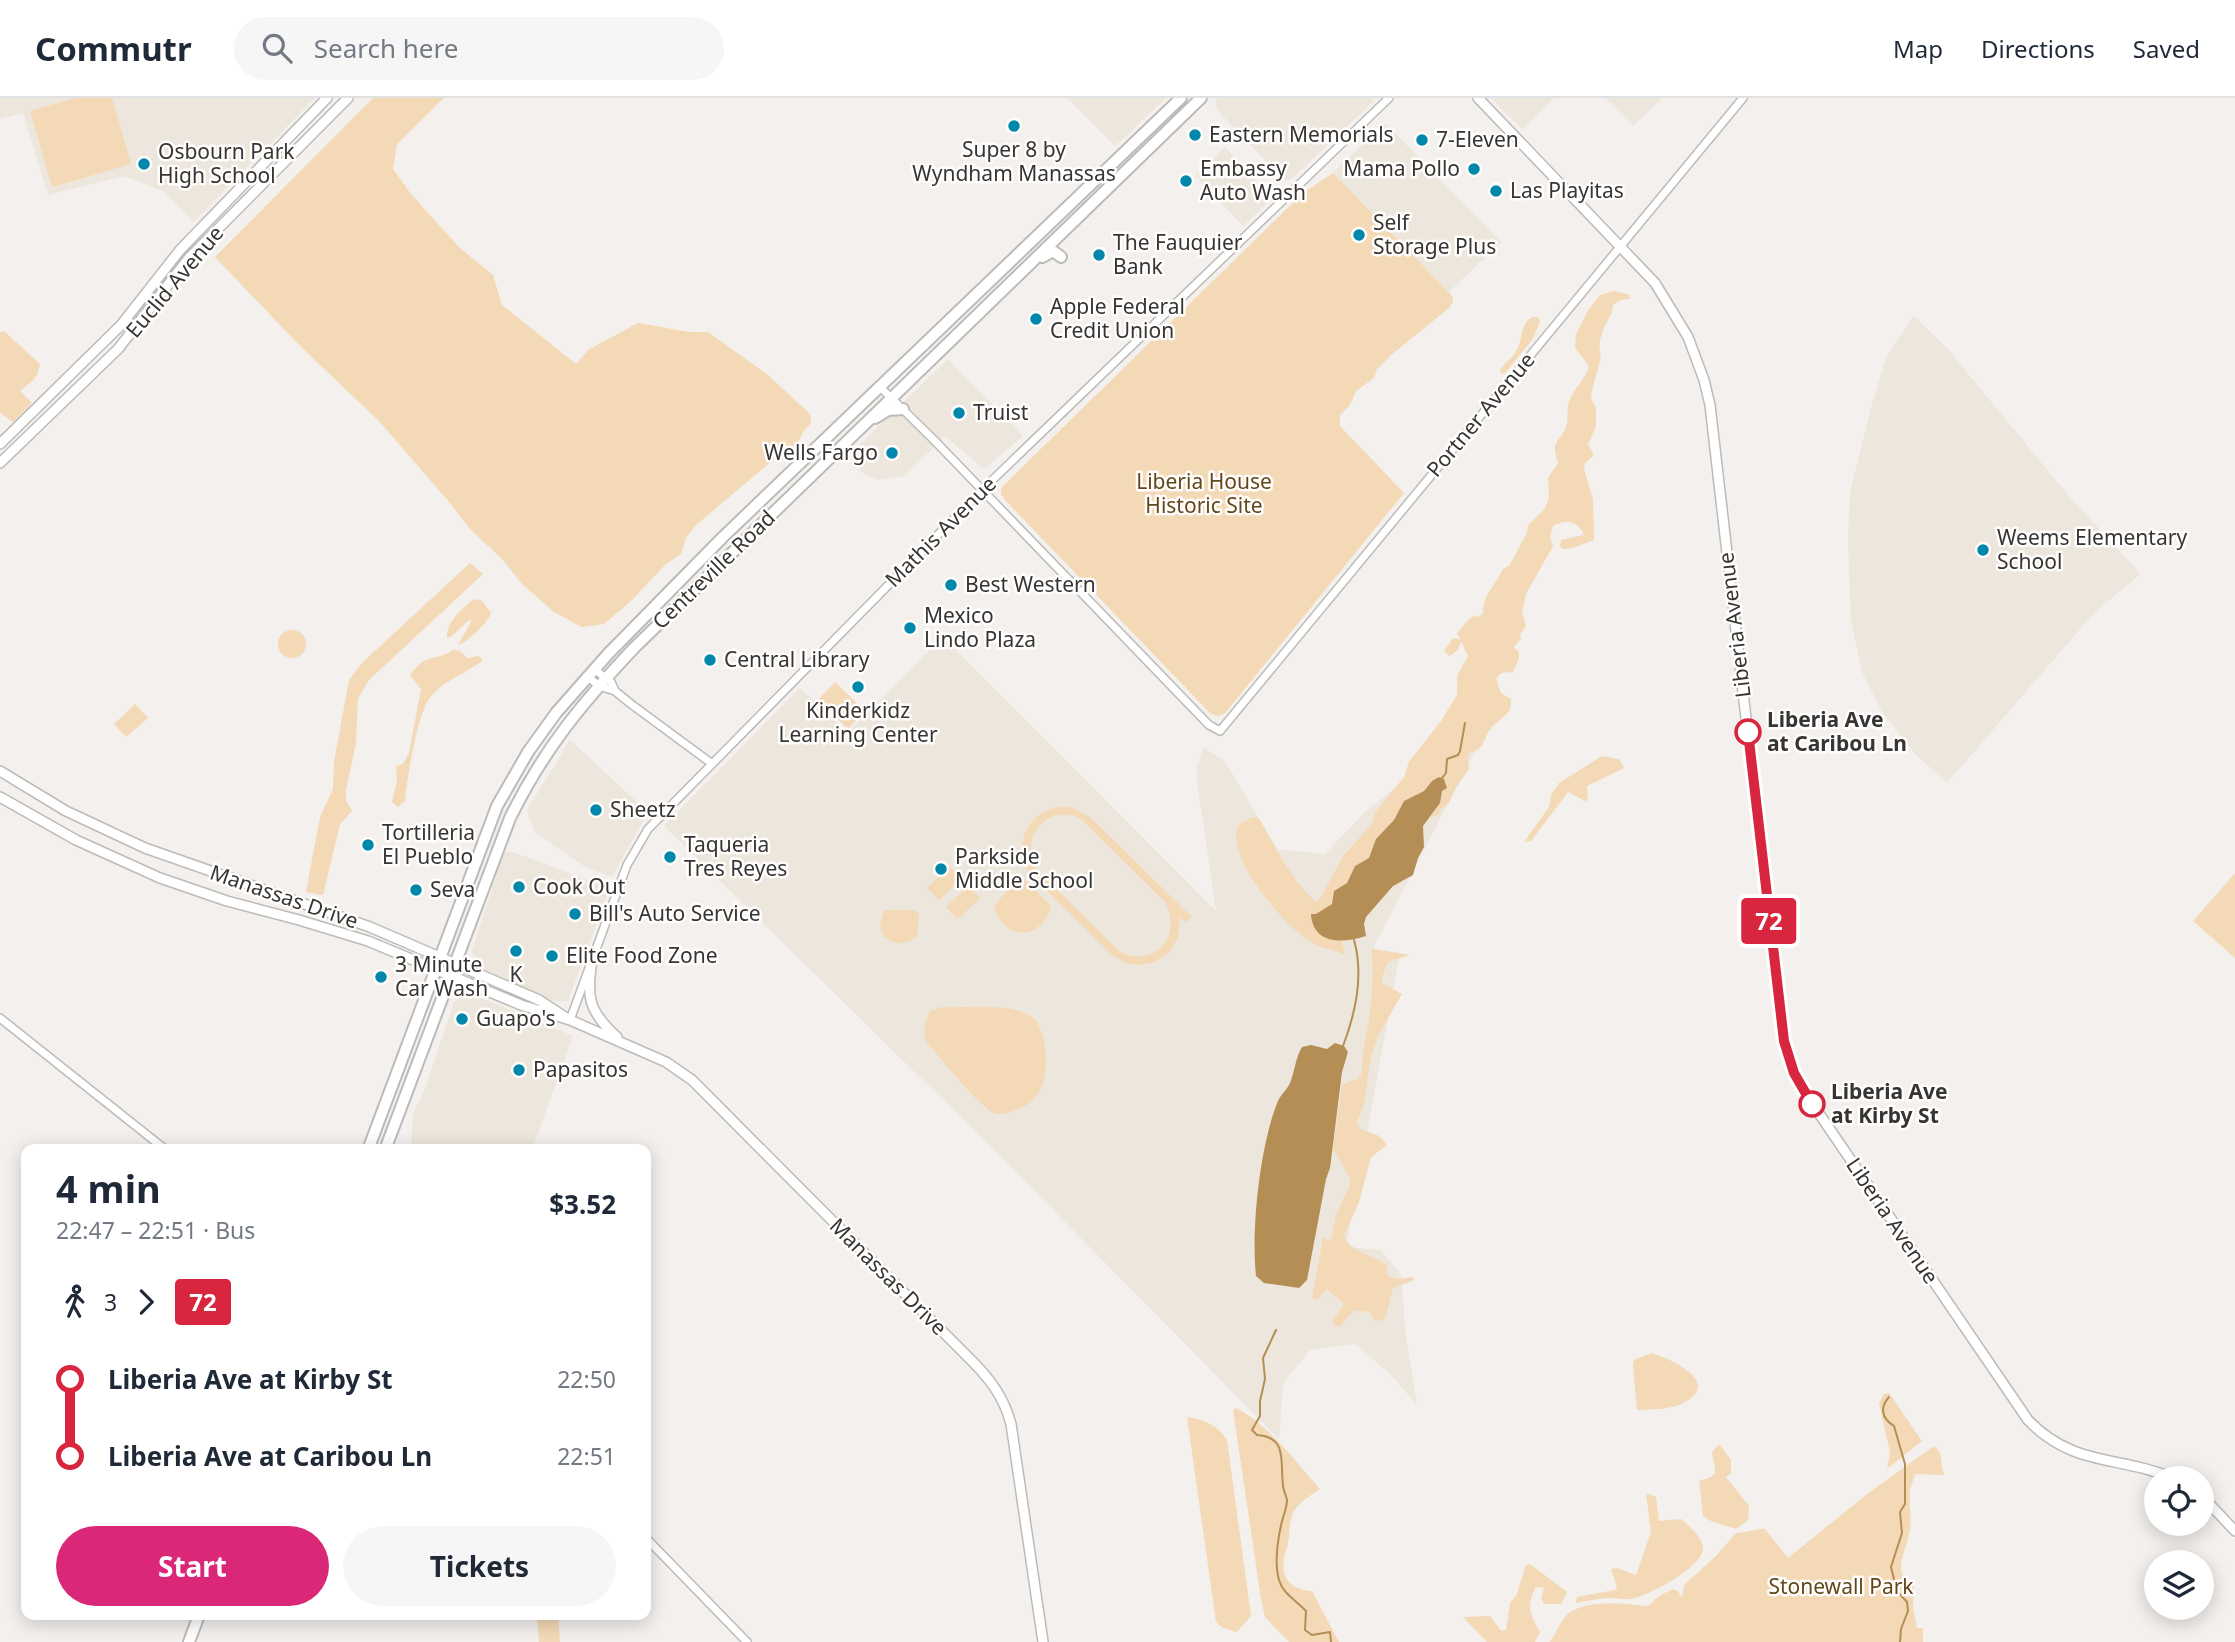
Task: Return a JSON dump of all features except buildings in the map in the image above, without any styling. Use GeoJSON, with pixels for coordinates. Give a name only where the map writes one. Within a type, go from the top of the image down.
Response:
{"type":"FeatureCollection","features":[{"type":"Feature","properties":{"kind":"highway","name":"Centreville Road"},"geometry":{"type":"LineString","coordinates":[[370,1144],[497,806],[509,782],[548,723],[591,673],[722,538],[1181,98]]}},
{"type":"Feature","properties":{"kind":"highway","name":"Centreville Road"},"geometry":{"type":"LineString","coordinates":[[387,1144],[500,842],[519,800],[563,728],[602,682],[891,397],[1201,98]]}},
{"type":"Feature","properties":{"kind":"highway"},"geometry":{"type":"LineString","coordinates":[[1030,262],[1052,251],[1061,257]]}},
{"type":"Feature","properties":{"kind":"highway"},"geometry":{"type":"LineString","coordinates":[[861,427],[888,410],[903,409]]}},
{"type":"Feature","properties":{"kind":"highway"},"geometry":{"type":"LineString","coordinates":[[189,1642],[197,1620]]}},
{"type":"Feature","properties":{"kind":"main road","name":"Euclid Avenue"},"geometry":{"type":"LineString","coordinates":[[0,444],[121,325],[180,250],[327,98]]}},
{"type":"Feature","properties":{"kind":"main road","name":"Euclid Avenue"},"geometry":{"type":"LineString","coordinates":[[0,463],[118,349],[189,258],[348,98]]}},
{"type":"Feature","properties":{"kind":"main road","name":"Liberia Avenue"},"geometry":{"type":"LineString","coordinates":[[1478,98],[1655,283],[1680,321],[1698,361],[1710,405],[1779,1009],[1787,1054],[1794,1073],[1819,1115],[2028,1420],[2049,1439],[2078,1454],[2144,1468]]}},
{"type":"Feature","properties":{"kind":"main road","name":"Manassas Drive"},"geometry":{"type":"LineString","coordinates":[[0,771],[66,811],[145,848],[205,871],[326,910],[539,1000],[570,1020]]}},
{"type":"Feature","properties":{"kind":"main road","name":"Manassas Drive"},"geometry":{"type":"LineString","coordinates":[[0,797],[76,840],[160,878],[227,901],[344,933],[521,1005],[570,1020],[666,1062],[692,1080],[996,1387],[1011,1424],[1043,1642]]}},
{"type":"Feature","properties":{"kind":"main road"},"geometry":{"type":"LineString","coordinates":[[592,959],[588,992],[592,1009],[599,1020],[623,1043]]}},
{"type":"Feature","properties":{"kind":"main road"},"geometry":{"type":"LineString","coordinates":[[2214,1509],[2235,1531]]}},
{"type":"Feature","properties":{"kind":"street","name":"Mathis Avenue"},"geometry":{"type":"LineString","coordinates":[[570,1020],[617,888],[636,846],[648,829],[982,490],[1390,98]]}},
{"type":"Feature","properties":{"kind":"street","name":"Portner Avenue"},"geometry":{"type":"LineString","coordinates":[[982,490],[1209,725],[1220,731],[1743,98]]}},
{"type":"Feature","properties":{"kind":"street"},"geometry":{"type":"LineString","coordinates":[[880,387],[982,490]]}},
{"type":"Feature","properties":{"kind":"street"},"geometry":{"type":"LineString","coordinates":[[591,673],[602,682],[614,685],[615,691],[711,763]]}},
{"type":"Feature","properties":{"kind":"street"},"geometry":{"type":"LineString","coordinates":[[0,1018],[158,1144]]}},
{"type":"Feature","properties":{"kind":"street"},"geometry":{"type":"LineString","coordinates":[[651,1543],[747,1642]]}},
{"type":"Feature","properties":{"kind":"shaded area","name":"Osbourn Park High School"},"geometry":{"type":"Polygon","coordinates":[[[0,98],[315,98],[193,222],[165,192],[124,176],[48,195],[23,113],[0,119],[0,98]]]}},
{"type":"Feature","properties":{"kind":"shaded area"},"geometry":{"type":"Polygon","coordinates":[[[1067,98],[1166,98],[1115,146],[1067,98]]]}},
{"type":"Feature","properties":{"kind":"shaded area"},"geometry":{"type":"Polygon","coordinates":[[[1217,98],[1371,98],[1374,101],[1292,179],[1287,180],[1282,178],[1217,110],[1217,98]]]}},
{"type":"Feature","properties":{"kind":"shaded area"},"geometry":{"type":"Polygon","coordinates":[[[1491,98],[1554,98],[1522,129],[1491,98]]]}},
{"type":"Feature","properties":{"kind":"shaded area"},"geometry":{"type":"Polygon","coordinates":[[[1605,98],[1662,98],[1633,126],[1605,98]]]}},
{"type":"Feature","properties":{"kind":"shaded area"},"geometry":{"type":"Polygon","coordinates":[[[1385,123],[1501,242],[1448,293],[1333,173],[1385,123]]]}},
{"type":"Feature","properties":{"kind":"shaded area"},"geometry":{"type":"Polygon","coordinates":[[[1225,147],[1270,196],[1268,202],[1243,226],[1196,176],[1225,147]]]}},
{"type":"Feature","properties":{"kind":"shaded area","name":"Weems Elementary School"},"geometry":{"type":"Polygon","coordinates":[[[1914,316],[1947,348],[2068,495],[2141,574],[2102,606],[2081,628],[1947,783],[1915,754],[1882,712],[1862,672],[1851,621],[1848,541],[1850,493],[1887,355],[1914,316]]]}},
{"type":"Feature","properties":{"kind":"shaded area"},"geometry":{"type":"Polygon","coordinates":[[[948,359],[1023,436],[984,469],[945,436],[905,476],[877,480],[860,471],[856,448],[948,359]]]}},
{"type":"Feature","properties":{"kind":"shaded area"},"geometry":{"type":"Polygon","coordinates":[[[943,637],[1216,911],[1197,781],[1203,747],[1225,761],[1277,849],[1325,854],[1366,811],[1500,704],[1373,948],[1400,953],[1346,1247],[1381,1250],[1401,1275],[1406,1337],[1417,1405],[1390,1374],[1355,1344],[1310,1350],[1283,1384],[1279,1439],[988,1144],[664,826],[800,688],[847,733],[943,637]]]}},
{"type":"Feature","properties":{"kind":"shaded area"},"geometry":{"type":"Polygon","coordinates":[[[570,740],[648,812],[612,877],[582,865],[534,831],[527,810],[570,740]]]}},
{"type":"Feature","properties":{"kind":"shaded area"},"geometry":{"type":"Polygon","coordinates":[[[1439,777],[1444,779],[1447,788],[1442,791],[1440,803],[1423,826],[1424,847],[1413,875],[1393,886],[1366,917],[1366,936],[1340,941],[1331,940],[1317,932],[1311,914],[1316,914],[1332,904],[1334,891],[1347,883],[1355,866],[1369,858],[1376,839],[1394,820],[1404,801],[1424,791],[1439,777]]]}},
{"type":"Feature","properties":{"kind":"shaded area"},"geometry":{"type":"Polygon","coordinates":[[[504,852],[513,852],[602,885],[607,895],[568,1001],[556,1002],[478,967],[472,951],[504,852]]]}},
{"type":"Feature","properties":{"kind":"shaded area"},"geometry":{"type":"Polygon","coordinates":[[[469,993],[573,1036],[534,1144],[411,1144],[413,1114],[426,1086],[454,1002],[462,994],[469,993]]]}},
{"type":"Feature","properties":{"kind":"shaded area"},"geometry":{"type":"Polygon","coordinates":[[[1335,1043],[1344,1046],[1348,1052],[1342,1072],[1330,1168],[1307,1280],[1299,1288],[1264,1283],[1256,1276],[1256,1211],[1266,1140],[1272,1119],[1279,1099],[1290,1083],[1302,1047],[1311,1045],[1327,1049],[1335,1043]]]}},
{"type":"Feature","properties":{"kind":"green space"},"geometry":{"type":"Polygon","coordinates":[[[76,98],[112,98],[131,164],[52,187],[30,111],[76,98]]]}},
{"type":"Feature","properties":{"kind":"green space"},"geometry":{"type":"Polygon","coordinates":[[[373,98],[444,98],[397,144],[393,169],[411,194],[460,248],[493,275],[502,305],[576,364],[588,350],[638,323],[689,332],[708,332],[768,375],[810,414],[811,423],[797,444],[774,459],[695,526],[686,538],[681,554],[665,565],[632,600],[604,624],[582,627],[554,612],[522,584],[502,559],[470,529],[379,421],[299,345],[215,257],[373,98]]]}},
{"type":"Feature","properties":{"kind":"green space","name":"Liberia House Historic Site"},"geometry":{"type":"Polygon","coordinates":[[[1333,173],[1453,297],[1453,302],[1377,369],[1374,378],[1356,391],[1350,405],[1340,415],[1340,426],[1404,493],[1225,713],[1218,716],[1211,714],[1006,501],[1001,494],[1001,488],[1303,193],[1333,173]]]}},
{"type":"Feature","properties":{"kind":"green space"},"geometry":{"type":"Polygon","coordinates":[[[1614,291],[1630,295],[1629,299],[1613,306],[1602,333],[1601,357],[1591,394],[1596,408],[1596,426],[1588,445],[1594,455],[1585,463],[1584,469],[1593,499],[1594,540],[1562,549],[1561,540],[1584,535],[1575,524],[1562,522],[1553,526],[1550,537],[1553,546],[1526,594],[1522,612],[1526,626],[1520,635],[1521,639],[1514,647],[1519,652],[1519,658],[1513,672],[1501,673],[1496,679],[1501,693],[1511,699],[1510,709],[1492,727],[1480,748],[1470,752],[1469,769],[1439,815],[1431,817],[1447,785],[1444,779],[1439,777],[1424,791],[1404,801],[1394,820],[1376,839],[1369,858],[1355,866],[1347,883],[1339,888],[1328,908],[1316,914],[1313,923],[1328,938],[1342,941],[1345,955],[1313,943],[1298,933],[1272,906],[1248,872],[1236,839],[1238,826],[1250,818],[1256,817],[1260,820],[1292,874],[1316,902],[1319,900],[1344,855],[1372,824],[1375,813],[1404,777],[1409,762],[1441,721],[1457,695],[1457,676],[1468,656],[1461,641],[1458,650],[1452,655],[1449,656],[1444,651],[1453,638],[1461,640],[1457,633],[1469,619],[1483,613],[1487,595],[1503,569],[1509,566],[1527,533],[1528,525],[1544,510],[1549,498],[1548,478],[1558,463],[1555,446],[1566,427],[1570,400],[1589,366],[1575,348],[1576,334],[1587,312],[1600,295],[1614,291]]]}},
{"type":"Feature","properties":{"kind":"green space"},"geometry":{"type":"Polygon","coordinates":[[[1532,317],[1538,317],[1540,322],[1532,340],[1502,374],[1500,371],[1518,348],[1523,329],[1532,317]]]}},
{"type":"Feature","properties":{"kind":"green space"},"geometry":{"type":"Polygon","coordinates":[[[4,331],[40,364],[35,377],[20,391],[32,403],[13,422],[0,413],[0,332],[4,331]]]}},
{"type":"Feature","properties":{"kind":"green space"},"geometry":{"type":"Polygon","coordinates":[[[470,563],[483,574],[369,680],[358,698],[356,743],[346,790],[346,800],[352,811],[340,824],[323,895],[306,892],[320,817],[333,789],[334,762],[349,680],[362,663],[470,563]]]}},
{"type":"Feature","properties":{"kind":"green space"},"geometry":{"type":"Polygon","coordinates":[[[474,599],[482,601],[491,613],[477,632],[458,645],[471,620],[447,638],[447,632],[456,616],[474,599]]]}},
{"type":"Feature","properties":{"kind":"green space"},"geometry":{"type":"Polygon","coordinates":[[[292,630],[302,634],[306,644],[302,654],[292,658],[282,654],[278,644],[282,634],[292,630]]]}},
{"type":"Feature","properties":{"kind":"green space"},"geometry":{"type":"Polygon","coordinates":[[[453,650],[460,651],[467,658],[479,656],[483,660],[441,687],[429,699],[417,733],[405,801],[398,807],[392,802],[397,781],[396,766],[403,764],[409,753],[421,689],[410,675],[426,660],[453,650]]]}},
{"type":"Feature","properties":{"kind":"green space"},"geometry":{"type":"Polygon","coordinates":[[[835,682],[865,711],[848,729],[818,700],[835,682]]]}},
{"type":"Feature","properties":{"kind":"green space"},"geometry":{"type":"Polygon","coordinates":[[[135,704],[148,718],[126,737],[114,724],[135,704]]]}},
{"type":"Feature","properties":{"kind":"green space"},"geometry":{"type":"Polygon","coordinates":[[[1602,756],[1619,759],[1624,768],[1587,786],[1588,800],[1568,792],[1531,841],[1524,842],[1549,807],[1551,795],[1559,783],[1602,756]]]}},
{"type":"Feature","properties":{"kind":"green space"},"geometry":{"type":"Polygon","coordinates":[[[1058,807],[1071,807],[1090,817],[1192,917],[1186,922],[1180,917],[1178,937],[1169,953],[1155,962],[1139,965],[1126,963],[1112,955],[1028,872],[1023,860],[1024,836],[1036,817],[1058,807]],[[1053,816],[1039,827],[1034,834],[1031,850],[1036,869],[1120,952],[1145,956],[1155,952],[1163,946],[1171,926],[1165,902],[1075,816],[1053,816]]]}},
{"type":"Feature","properties":{"kind":"green space"},"geometry":{"type":"Polygon","coordinates":[[[949,866],[962,878],[939,900],[927,888],[949,866]]]}},
{"type":"Feature","properties":{"kind":"green space"},"geometry":{"type":"Polygon","coordinates":[[[2235,873],[2235,958],[2193,921],[2235,873]]]}},
{"type":"Feature","properties":{"kind":"green space"},"geometry":{"type":"Polygon","coordinates":[[[1024,879],[1051,906],[1040,926],[1022,933],[1005,926],[994,906],[1016,880],[1024,879]]]}},
{"type":"Feature","properties":{"kind":"green space"},"geometry":{"type":"Polygon","coordinates":[[[968,886],[980,898],[958,919],[946,907],[968,886]]]}},
{"type":"Feature","properties":{"kind":"green space"},"geometry":{"type":"Polygon","coordinates":[[[884,910],[914,910],[919,914],[917,936],[901,943],[884,937],[880,925],[884,910]]]}},
{"type":"Feature","properties":{"kind":"green space"},"geometry":{"type":"Polygon","coordinates":[[[1372,949],[1410,955],[1388,962],[1382,977],[1382,983],[1402,994],[1379,1034],[1371,1056],[1364,1104],[1357,1122],[1360,1129],[1379,1136],[1386,1146],[1371,1157],[1359,1202],[1344,1235],[1357,1250],[1388,1266],[1386,1271],[1389,1277],[1413,1277],[1414,1280],[1393,1288],[1385,1318],[1374,1320],[1369,1312],[1354,1310],[1340,1327],[1332,1322],[1344,1304],[1327,1289],[1317,1300],[1312,1298],[1323,1238],[1331,1239],[1336,1215],[1350,1185],[1350,1178],[1333,1148],[1342,1085],[1357,1079],[1362,1073],[1372,995],[1372,949]]]}},
{"type":"Feature","properties":{"kind":"green space"},"geometry":{"type":"Polygon","coordinates":[[[942,1007],[1000,1007],[1032,1017],[1040,1028],[1045,1052],[1045,1074],[1039,1093],[1024,1107],[1000,1114],[992,1112],[975,1098],[927,1042],[924,1030],[930,1011],[942,1007]]]}},
{"type":"Feature","properties":{"kind":"green space"},"geometry":{"type":"Polygon","coordinates":[[[1651,1353],[1680,1365],[1689,1372],[1696,1379],[1698,1387],[1695,1394],[1674,1406],[1637,1410],[1634,1360],[1651,1353]]]}},
{"type":"Feature","properties":{"kind":"green space"},"geometry":{"type":"Polygon","coordinates":[[[1889,1393],[1922,1441],[1887,1469],[1890,1452],[1879,1403],[1884,1394],[1889,1393]]]}},
{"type":"Feature","properties":{"kind":"green space"},"geometry":{"type":"Polygon","coordinates":[[[1236,1408],[1270,1433],[1320,1489],[1302,1501],[1294,1511],[1284,1569],[1285,1576],[1292,1585],[1312,1591],[1339,1642],[1289,1642],[1265,1617],[1233,1410],[1236,1408]]]}},
{"type":"Feature","properties":{"kind":"green space"},"geometry":{"type":"Polygon","coordinates":[[[1187,1417],[1210,1424],[1227,1440],[1251,1616],[1237,1632],[1223,1628],[1216,1622],[1187,1417]]]}},
{"type":"Feature","properties":{"kind":"green space"},"geometry":{"type":"Polygon","coordinates":[[[1719,1444],[1731,1460],[1731,1473],[1726,1477],[1749,1506],[1748,1520],[1736,1529],[1703,1516],[1699,1481],[1714,1474],[1712,1452],[1719,1444]]]}},
{"type":"Feature","properties":{"kind":"green space","name":"Stonewall Park"},"geometry":{"type":"Polygon","coordinates":[[[1936,1447],[1944,1475],[1915,1474],[1910,1490],[1910,1529],[1901,1565],[1903,1576],[1914,1586],[1913,1608],[1917,1628],[1923,1628],[1923,1642],[1550,1642],[1569,1613],[1586,1606],[1648,1606],[1673,1589],[1678,1591],[1682,1598],[1684,1585],[1716,1556],[1736,1533],[1765,1529],[1788,1558],[1866,1495],[1936,1447]]]}},
{"type":"Feature","properties":{"kind":"green space"},"geometry":{"type":"Polygon","coordinates":[[[1646,1493],[1656,1497],[1659,1521],[1681,1519],[1695,1532],[1702,1544],[1700,1556],[1694,1564],[1672,1580],[1637,1597],[1576,1603],[1577,1597],[1615,1590],[1617,1587],[1611,1569],[1617,1568],[1636,1575],[1651,1532],[1646,1493]]]}},
{"type":"Feature","properties":{"kind":"green space"},"geometry":{"type":"Polygon","coordinates":[[[1530,1564],[1567,1592],[1561,1604],[1544,1604],[1541,1598],[1544,1588],[1536,1587],[1530,1605],[1540,1632],[1535,1642],[1487,1642],[1463,1617],[1490,1616],[1501,1631],[1506,1630],[1510,1603],[1516,1596],[1526,1565],[1530,1564]]]}},
{"type":"Feature","properties":{"kind":"green space"},"geometry":{"type":"Polygon","coordinates":[[[537,1620],[558,1620],[560,1642],[539,1642],[537,1620]]]}},
{"type":"Feature","properties":{"kind":"waterway"},"geometry":{"type":"LineString","coordinates":[[1442,778],[1446,773],[1447,759],[1458,755],[1460,751],[1465,723]]}},
{"type":"Feature","properties":{"kind":"waterway"},"geometry":{"type":"LineString","coordinates":[[1343,1046],[1357,993],[1358,967],[1354,940]]}},
{"type":"Feature","properties":{"kind":"waterway"},"geometry":{"type":"LineString","coordinates":[[1276,1330],[1263,1358],[1265,1379],[1260,1416],[1252,1430],[1257,1435],[1274,1440],[1282,1460],[1283,1487],[1287,1500],[1277,1550],[1279,1580],[1287,1593],[1306,1611],[1305,1630],[1312,1635],[1330,1632],[1331,1642]]}},
{"type":"Feature","properties":{"kind":"waterway"},"geometry":{"type":"LineString","coordinates":[[1889,1397],[1883,1412],[1886,1420],[1894,1426],[1905,1464],[1905,1504],[1900,1512],[1902,1533],[1891,1567],[1897,1591],[1907,1602],[1908,1611],[1901,1629],[1900,1642]]}},
{"type":"Feature","properties":{"kind":"bus line","name":"72"},"geometry":{"type":"LineString","coordinates":[[1748,732],[1784,1041],[1794,1073],[1812,1104]]}},
{"type":"Feature","properties":{"kind":"place","name":"Super 8 by Wyndham Manassas"},"geometry":{"type":"Point","coordinates":[1014,126]}},
{"type":"Feature","properties":{"kind":"place","name":"Eastern Memorials"},"geometry":{"type":"Point","coordinates":[1195,135]}},
{"type":"Feature","properties":{"kind":"place","name":"7-Eleven"},"geometry":{"type":"Point","coordinates":[1422,140]}},
{"type":"Feature","properties":{"kind":"place","name":"Osbourn Park High School"},"geometry":{"type":"Point","coordinates":[144,164]}},
{"type":"Feature","properties":{"kind":"place","name":"Mama Pollo"},"geometry":{"type":"Point","coordinates":[1474,169]}},
{"type":"Feature","properties":{"kind":"place","name":"Embassy Auto Wash"},"geometry":{"type":"Point","coordinates":[1186,181]}},
{"type":"Feature","properties":{"kind":"place","name":"Las Playitas"},"geometry":{"type":"Point","coordinates":[1496,191]}},
{"type":"Feature","properties":{"kind":"place","name":"Self Storage Plus"},"geometry":{"type":"Point","coordinates":[1359,235]}},
{"type":"Feature","properties":{"kind":"place","name":"The Fauquier Bank"},"geometry":{"type":"Point","coordinates":[1099,255]}},
{"type":"Feature","properties":{"kind":"place","name":"Apple Federal Credit Union"},"geometry":{"type":"Point","coordinates":[1036,319]}},
{"type":"Feature","properties":{"kind":"place","name":"Truist"},"geometry":{"type":"Point","coordinates":[959,413]}},
{"type":"Feature","properties":{"kind":"place","name":"Wells Fargo"},"geometry":{"type":"Point","coordinates":[892,453]}},
{"type":"Feature","properties":{"kind":"place","name":"Weems Elementary School"},"geometry":{"type":"Point","coordinates":[1983,550]}},
{"type":"Feature","properties":{"kind":"place","name":"Best Western"},"geometry":{"type":"Point","coordinates":[951,585]}},
{"type":"Feature","properties":{"kind":"place","name":"Mexico Lindo Plaza"},"geometry":{"type":"Point","coordinates":[910,628]}},
{"type":"Feature","properties":{"kind":"place","name":"Central Library"},"geometry":{"type":"Point","coordinates":[710,660]}},
{"type":"Feature","properties":{"kind":"place","name":"Kinderkidz Learning Center"},"geometry":{"type":"Point","coordinates":[858,687]}},
{"type":"Feature","properties":{"kind":"place","name":"Liberia Ave at Caribou Ln"},"geometry":{"type":"Point","coordinates":[1748,732]}},
{"type":"Feature","properties":{"kind":"place","name":"Sheetz"},"geometry":{"type":"Point","coordinates":[596,810]}},
{"type":"Feature","properties":{"kind":"place","name":"Tortilleria El Pueblo"},"geometry":{"type":"Point","coordinates":[368,845]}},
{"type":"Feature","properties":{"kind":"place","name":"Taqueria Tres Reyes"},"geometry":{"type":"Point","coordinates":[670,857]}},
{"type":"Feature","properties":{"kind":"place","name":"Parkside Middle School"},"geometry":{"type":"Point","coordinates":[941,869]}},
{"type":"Feature","properties":{"kind":"place","name":"Cook Out"},"geometry":{"type":"Point","coordinates":[519,887]}},
{"type":"Feature","properties":{"kind":"place","name":"Seva"},"geometry":{"type":"Point","coordinates":[416,890]}},
{"type":"Feature","properties":{"kind":"place","name":"Bill's Auto Service"},"geometry":{"type":"Point","coordinates":[575,914]}},
{"type":"Feature","properties":{"kind":"place","name":"K"},"geometry":{"type":"Point","coordinates":[516,951]}},
{"type":"Feature","properties":{"kind":"place","name":"Elite Food Zone"},"geometry":{"type":"Point","coordinates":[552,956]}},
{"type":"Feature","properties":{"kind":"place","name":"3 Minute Car Wash"},"geometry":{"type":"Point","coordinates":[381,977]}},
{"type":"Feature","properties":{"kind":"place","name":"Guapo's"},"geometry":{"type":"Point","coordinates":[462,1019]}},
{"type":"Feature","properties":{"kind":"place","name":"Papasitos"},"geometry":{"type":"Point","coordinates":[519,1070]}},
{"type":"Feature","properties":{"kind":"place","name":"Liberia Ave at Kirby St"},"geometry":{"type":"Point","coordinates":[1812,1104]}}]}
